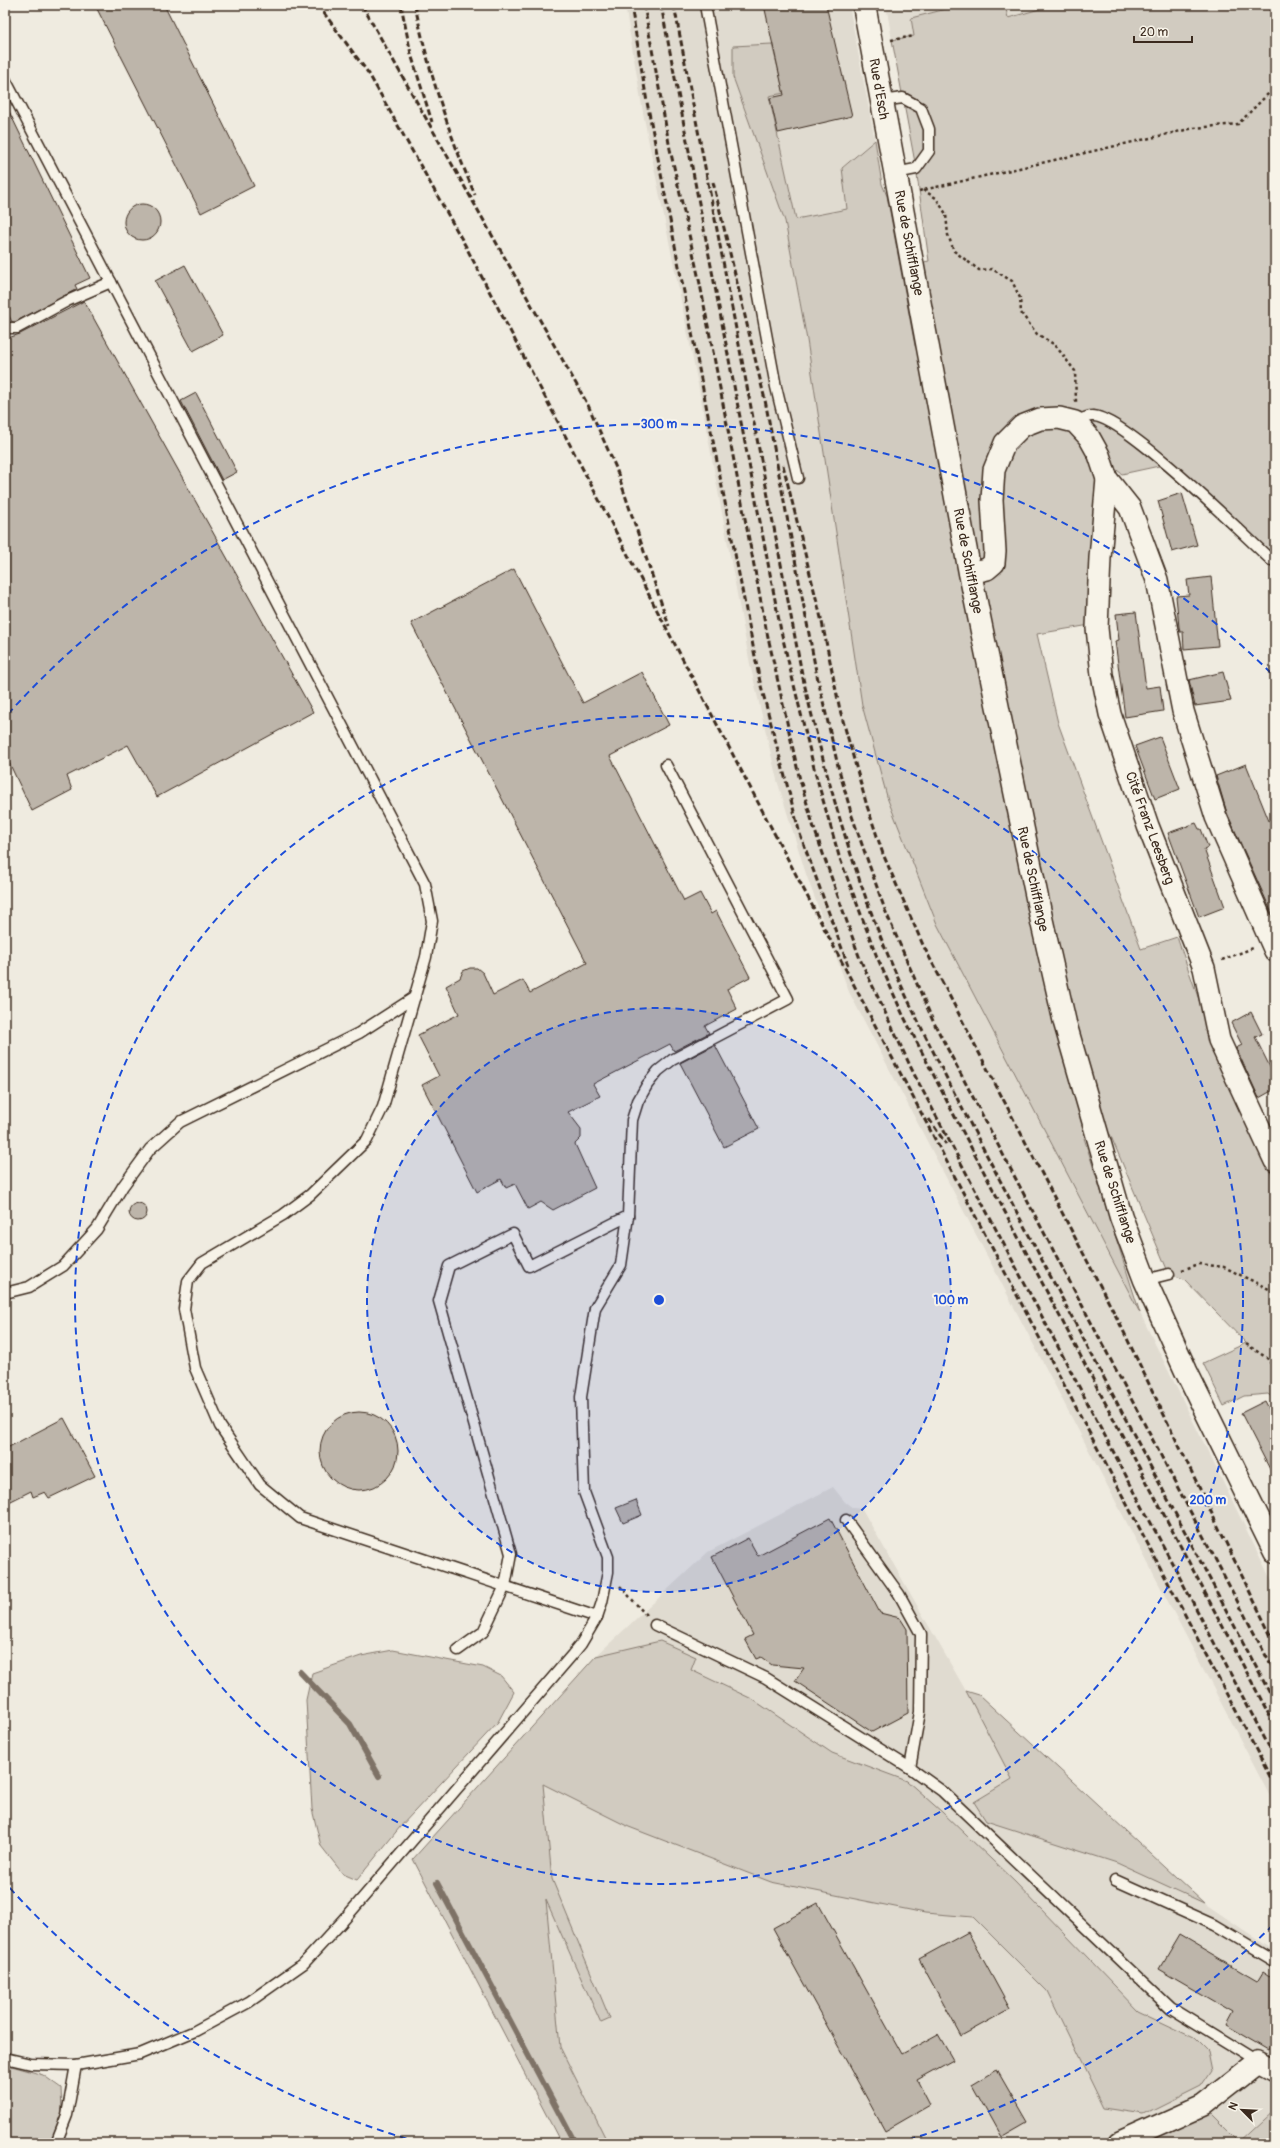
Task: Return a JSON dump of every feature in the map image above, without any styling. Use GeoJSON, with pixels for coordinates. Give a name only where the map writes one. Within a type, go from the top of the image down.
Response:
{"type":"FeatureCollection","features":[{"type":"Feature","properties":{"kind":"street","name":"Rue d'Esch"},"geometry":{"type":"LineString","coordinates":[[864,5],[895,173]]}},
{"type":"Feature","properties":{"kind":"street","name":"Rue de Schifflange"},"geometry":{"type":"LineString","coordinates":[[895,173],[970,573],[1042,922],[1065,1023],[1117,1202],[1145,1280],[1186,1371],[1275,1552]]}},
{"type":"Feature","properties":{"kind":"street"},"geometry":{"type":"LineString","coordinates":[[970,573],[987,569],[994,563],[995,551],[992,500],[994,470],[1005,443],[1022,426],[1040,418],[1059,418],[1075,422]]}},
{"type":"Feature","properties":{"kind":"street","name":"Cité Franz Leesberg"},"geometry":{"type":"LineString","coordinates":[[1075,422],[1089,436],[1099,455],[1107,479],[1130,508],[1157,580],[1183,711],[1214,809],[1275,951]]}},
{"type":"Feature","properties":{"kind":"street","name":"Cité Franz Leesberg"},"geometry":{"type":"LineString","coordinates":[[1107,479],[1100,558],[1098,628],[1102,675],[1110,714],[1148,826],[1204,968],[1219,1040],[1275,1161]]}},
{"type":"Feature","properties":{"kind":"street"},"geometry":{"type":"LineString","coordinates":[[1120,2143],[1202,2106],[1266,2067]]}},
{"type":"Feature","properties":{"kind":"lane"},"geometry":{"type":"LineString","coordinates":[[705,5],[776,387],[798,478]]}},
{"type":"Feature","properties":{"kind":"lane"},"geometry":{"type":"LineString","coordinates":[[5,79],[425,884],[432,921],[426,957],[383,1107],[367,1140],[310,1195],[283,1215],[202,1263],[188,1281],[184,1309],[195,1368],[220,1426],[260,1485],[300,1518],[597,1617]]}},
{"type":"Feature","properties":{"kind":"lane"},"geometry":{"type":"LineString","coordinates":[[881,102],[903,98],[921,108],[929,129],[929,151],[916,168],[895,173]]}},
{"type":"Feature","properties":{"kind":"lane"},"geometry":{"type":"LineString","coordinates":[[5,328],[17,328],[67,301],[111,282]]}},
{"type":"Feature","properties":{"kind":"lane"},"geometry":{"type":"LineString","coordinates":[[1075,422],[1092,416],[1111,421],[1147,447],[1271,560]]}},
{"type":"Feature","properties":{"kind":"lane"},"geometry":{"type":"LineString","coordinates":[[5,2058],[31,2064],[76,2065],[140,2054],[195,2031],[249,2002],[303,1964],[342,1922],[572,1656],[597,1617],[602,1602],[608,1572],[608,1557],[584,1492],[581,1397],[595,1308],[621,1264],[628,1216],[632,1120],[638,1101],[647,1085],[658,1072],[672,1060],[788,999],[666,765]]}},
{"type":"Feature","properties":{"kind":"lane"},"geometry":{"type":"LineString","coordinates":[[5,1293],[29,1287],[63,1266],[96,1228],[150,1149],[180,1122],[359,1034],[415,997]]}},
{"type":"Feature","properties":{"kind":"lane"},"geometry":{"type":"LineString","coordinates":[[458,1650],[483,1632],[505,1586],[511,1554],[439,1301],[449,1266],[513,1234],[529,1266],[628,1216]]}},
{"type":"Feature","properties":{"kind":"lane"},"geometry":{"type":"LineString","coordinates":[[1145,1280],[1169,1274]]}},
{"type":"Feature","properties":{"kind":"lane"},"geometry":{"type":"LineString","coordinates":[[846,1520],[899,1594],[921,1634],[920,1712],[910,1768]]}},
{"type":"Feature","properties":{"kind":"lane"},"geometry":{"type":"LineString","coordinates":[[655,1626],[766,1678],[910,1768],[942,1791],[1170,2008],[1266,2067]]}},
{"type":"Feature","properties":{"kind":"lane"},"geometry":{"type":"LineString","coordinates":[[1115,1880],[1215,1926],[1275,1961]]}},
{"type":"Feature","properties":{"kind":"lane"},"geometry":{"type":"LineString","coordinates":[[56,2143],[67,2115],[76,2065]]}},
{"type":"Feature","properties":{"kind":"path"},"geometry":{"type":"LineString","coordinates":[[892,40],[914,36]]}},
{"type":"Feature","properties":{"kind":"path"},"geometry":{"type":"LineString","coordinates":[[1075,422],[1075,371],[1055,345],[1037,334],[1021,313],[1020,298],[1012,281],[992,269],[979,270],[954,251],[948,235],[946,214],[936,198],[923,190],[1194,128],[1238,124],[1273,89],[1275,81]]}},
{"type":"Feature","properties":{"kind":"path"},"geometry":{"type":"LineString","coordinates":[[1169,1274],[1199,1264],[1224,1267],[1275,1292]]}},
{"type":"Feature","properties":{"kind":"path"},"geometry":{"type":"LineString","coordinates":[[1246,1344],[1267,1358],[1275,1369]]}},
{"type":"Feature","properties":{"kind":"path"},"geometry":{"type":"LineString","coordinates":[[608,1572],[655,1626]]}},
{"type":"Feature","properties":{"kind":"path"},"geometry":{"type":"LineString","coordinates":[[944,2139],[945,2143]]}},
{"type":"Feature","properties":{"kind":"shaded area"},"geometry":{"type":"Polygon","coordinates":[[[625,5],[849,5],[875,140],[842,168],[847,209],[796,219],[769,96],[783,93],[733,46],[733,77],[785,221],[807,340],[862,705],[888,800],[937,924],[1140,1313],[1275,1588],[1275,1806],[849,992],[806,874],[777,780],[750,664],[701,399],[644,118],[625,5]]]}},
{"type":"Feature","properties":{"kind":"shaded area"},"geometry":{"type":"Polygon","coordinates":[[[886,5],[962,5],[911,18],[914,36],[892,40],[886,5]]]}},
{"type":"Feature","properties":{"kind":"shaded area"},"geometry":{"type":"Polygon","coordinates":[[[962,5],[1005,5],[1008,18],[1054,5],[1275,5],[1275,566],[1173,463],[1122,474],[1099,456],[1090,625],[1037,634],[1058,723],[1141,949],[1177,937],[1226,1077],[1275,1182],[1275,1400],[1268,1394],[1244,1396],[1224,1406],[1203,1363],[1246,1343],[1184,1279],[1169,1274],[1110,1134],[1084,1138],[1140,1313],[937,924],[888,800],[862,705],[807,340],[785,221],[733,77],[733,46],[772,44],[784,93],[769,96],[796,219],[847,209],[842,168],[875,140],[882,184],[887,196],[915,346],[933,374],[913,264],[929,261],[916,168],[892,40],[914,36],[911,18],[962,5]]]}},
{"type":"Feature","properties":{"kind":"shaded area"},"geometry":{"type":"Polygon","coordinates":[[[1005,5],[1054,5],[1007,19],[1005,5]]]}},
{"type":"Feature","properties":{"kind":"shaded area"},"geometry":{"type":"Polygon","coordinates":[[[833,1487],[845,1502],[853,1508],[862,1509],[966,1691],[979,1695],[1204,1903],[1275,1951],[1275,2108],[1237,2142],[561,2143],[413,1859],[596,1656],[708,1552],[833,1487]]]}},
{"type":"Feature","properties":{"kind":"shaded area"},"geometry":{"type":"Polygon","coordinates":[[[660,1641],[696,1657],[691,1670],[752,1699],[832,1753],[907,1781],[942,1812],[1015,1882],[1139,2011],[1194,2037],[1207,2050],[1211,2070],[1200,2086],[1144,2114],[1104,2108],[1047,1991],[973,1917],[925,1913],[771,1882],[629,1827],[543,1784],[552,1879],[610,2019],[601,2023],[546,1900],[560,2047],[607,2141],[604,2143],[561,2143],[413,1859],[596,1656],[660,1641]]]}},
{"type":"Feature","properties":{"kind":"shaded area"},"geometry":{"type":"Polygon","coordinates":[[[393,1650],[483,1667],[501,1676],[514,1692],[498,1722],[400,1827],[357,1880],[343,1874],[321,1846],[312,1809],[306,1700],[312,1673],[361,1656],[393,1650]]]}},
{"type":"Feature","properties":{"kind":"shaded area"},"geometry":{"type":"Polygon","coordinates":[[[966,1691],[979,1695],[1204,1903],[1117,1863],[986,1821],[974,1802],[1012,1779],[966,1691]]]}},
{"type":"Feature","properties":{"kind":"shaded area"},"geometry":{"type":"Polygon","coordinates":[[[5,2064],[43,2075],[61,2088],[62,2113],[50,2143],[5,2143],[5,2064]]]}},
{"type":"Feature","properties":{"kind":"shaded area"},"geometry":{"type":"Polygon","coordinates":[[[1202,2106],[1238,2142],[1275,2108],[1275,2143],[1120,2143],[1202,2106]]]}},
{"type":"Feature","properties":{"kind":"building"},"geometry":{"type":"Polygon","coordinates":[[[95,5],[164,5],[254,186],[201,213],[95,5]]]}},
{"type":"Feature","properties":{"kind":"building"},"geometry":{"type":"Polygon","coordinates":[[[764,5],[826,5],[852,116],[778,133],[770,98],[784,95],[764,5]]]}},
{"type":"Feature","properties":{"kind":"building"},"geometry":{"type":"Polygon","coordinates":[[[5,103],[90,278],[75,285],[77,289],[15,322],[12,322],[5,308],[5,103]]]}},
{"type":"Feature","properties":{"kind":"building"},"geometry":{"type":"Polygon","coordinates":[[[142,204],[155,209],[160,222],[155,235],[142,240],[129,235],[124,222],[129,209],[142,204]]]}},
{"type":"Feature","properties":{"kind":"building"},"geometry":{"type":"Polygon","coordinates":[[[185,265],[223,335],[193,351],[155,281],[185,265]]]}},
{"type":"Feature","properties":{"kind":"building"},"geometry":{"type":"Polygon","coordinates":[[[84,301],[313,712],[157,797],[128,745],[67,776],[72,790],[32,811],[5,754],[5,339],[20,334],[84,301]]]}},
{"type":"Feature","properties":{"kind":"building"},"geometry":{"type":"Polygon","coordinates":[[[196,393],[237,472],[222,480],[181,401],[196,393]]]}},
{"type":"Feature","properties":{"kind":"building"},"geometry":{"type":"Polygon","coordinates":[[[1182,493],[1197,545],[1172,552],[1158,501],[1182,493]]]}},
{"type":"Feature","properties":{"kind":"building"},"geometry":{"type":"Polygon","coordinates":[[[514,569],[583,703],[642,672],[669,725],[610,756],[684,901],[700,893],[711,914],[716,911],[750,977],[727,989],[737,1009],[705,1026],[709,1033],[674,1051],[670,1044],[593,1084],[600,1096],[568,1112],[581,1129],[581,1138],[575,1144],[595,1188],[553,1210],[541,1202],[528,1209],[515,1184],[506,1188],[501,1179],[477,1192],[422,1085],[439,1076],[418,1035],[459,1014],[446,986],[460,978],[463,971],[470,968],[477,968],[483,973],[493,995],[523,980],[530,993],[587,963],[411,623],[514,569]]]}},
{"type":"Feature","properties":{"kind":"building"},"geometry":{"type":"Polygon","coordinates":[[[1211,577],[1218,646],[1184,649],[1183,632],[1180,632],[1179,627],[1176,596],[1189,595],[1187,580],[1211,577]]]}},
{"type":"Feature","properties":{"kind":"building"},"geometry":{"type":"Polygon","coordinates":[[[1136,612],[1146,688],[1160,686],[1163,711],[1125,717],[1115,641],[1119,640],[1116,614],[1136,612]]]}},
{"type":"Feature","properties":{"kind":"building"},"geometry":{"type":"Polygon","coordinates":[[[1223,672],[1231,701],[1195,706],[1189,680],[1223,672]]]}},
{"type":"Feature","properties":{"kind":"building"},"geometry":{"type":"Polygon","coordinates":[[[1160,737],[1180,789],[1155,799],[1135,746],[1160,737]]]}},
{"type":"Feature","properties":{"kind":"building"},"geometry":{"type":"Polygon","coordinates":[[[1246,764],[1269,821],[1271,820],[1275,829],[1275,920],[1227,813],[1216,776],[1246,764]]]}},
{"type":"Feature","properties":{"kind":"building"},"geometry":{"type":"Polygon","coordinates":[[[1196,823],[1199,829],[1201,829],[1208,847],[1204,849],[1225,907],[1199,917],[1168,833],[1196,823]]]}},
{"type":"Feature","properties":{"kind":"building"},"geometry":{"type":"Polygon","coordinates":[[[1251,1012],[1262,1034],[1255,1037],[1275,1077],[1275,1089],[1259,1098],[1236,1048],[1242,1045],[1231,1023],[1251,1012]]]}},
{"type":"Feature","properties":{"kind":"building"},"geometry":{"type":"Polygon","coordinates":[[[715,1045],[759,1129],[724,1147],[680,1063],[715,1045]]]}},
{"type":"Feature","properties":{"kind":"building"},"geometry":{"type":"Polygon","coordinates":[[[138,1203],[144,1206],[147,1212],[144,1218],[138,1221],[132,1218],[129,1212],[132,1206],[138,1203]]]}},
{"type":"Feature","properties":{"kind":"building"},"geometry":{"type":"Polygon","coordinates":[[[1265,1401],[1275,1420],[1275,1479],[1241,1413],[1265,1401]]]}},
{"type":"Feature","properties":{"kind":"building"},"geometry":{"type":"Polygon","coordinates":[[[359,1412],[374,1415],[387,1423],[395,1436],[398,1451],[395,1466],[387,1479],[374,1487],[359,1490],[344,1487],[331,1479],[323,1466],[320,1451],[323,1436],[331,1423],[344,1415],[359,1412]]]}},
{"type":"Feature","properties":{"kind":"building"},"geometry":{"type":"Polygon","coordinates":[[[64,1418],[95,1476],[49,1498],[45,1492],[33,1497],[31,1491],[5,1504],[5,1449],[64,1418]]]}},
{"type":"Feature","properties":{"kind":"building"},"geometry":{"type":"Polygon","coordinates":[[[636,1500],[642,1515],[623,1523],[616,1508],[636,1500]]]}},
{"type":"Feature","properties":{"kind":"building"},"geometry":{"type":"Polygon","coordinates":[[[830,1518],[880,1613],[900,1618],[907,1629],[908,1713],[872,1732],[795,1681],[804,1668],[772,1665],[761,1657],[756,1659],[745,1639],[753,1635],[712,1557],[748,1538],[758,1556],[830,1518]]]}},
{"type":"Feature","properties":{"kind":"building"},"geometry":{"type":"Polygon","coordinates":[[[818,1903],[902,2054],[938,2034],[953,2060],[917,2080],[930,2105],[885,2131],[773,1928],[818,1903]]]}},
{"type":"Feature","properties":{"kind":"building"},"geometry":{"type":"Polygon","coordinates":[[[968,1932],[1010,2009],[961,2036],[919,1959],[968,1932]]]}},
{"type":"Feature","properties":{"kind":"building"},"geometry":{"type":"Polygon","coordinates":[[[1179,1935],[1257,1981],[1263,1971],[1275,1979],[1275,2040],[1269,2050],[1226,2025],[1233,2012],[1159,1969],[1179,1935]]]}},
{"type":"Feature","properties":{"kind":"building"},"geometry":{"type":"Polygon","coordinates":[[[997,2070],[1027,2122],[1001,2137],[972,2085],[997,2070]]]}},
{"type":"Feature","properties":{"kind":"waterway"},"geometry":{"type":"LineString","coordinates":[[300,1672],[350,1724],[379,1776]]}},
{"type":"Feature","properties":{"kind":"waterway"},"geometry":{"type":"LineString","coordinates":[[437,1883],[575,2143]]}},
{"type":"Feature","properties":{"kind":"railway"},"geometry":{"type":"LineString","coordinates":[[318,5],[369,74],[465,245],[1275,1786]]}},
{"type":"Feature","properties":{"kind":"railway"},"geometry":{"type":"LineString","coordinates":[[362,5],[588,405],[616,468],[669,626]]}},
{"type":"Feature","properties":{"kind":"railway"},"geometry":{"type":"LineString","coordinates":[[401,5],[411,54],[432,122]]}},
{"type":"Feature","properties":{"kind":"railway"},"geometry":{"type":"LineString","coordinates":[[415,5],[426,54],[440,102],[456,149],[475,195]]}},
{"type":"Feature","properties":{"kind":"railway"},"geometry":{"type":"LineString","coordinates":[[631,5],[647,102],[760,682],[800,834],[848,965]]}},
{"type":"Feature","properties":{"kind":"railway"},"geometry":{"type":"LineString","coordinates":[[644,5],[670,149],[700,284],[766,628],[799,776],[814,828],[860,959],[914,1074],[1275,1758]]}},
{"type":"Feature","properties":{"kind":"railway"},"geometry":{"type":"LineString","coordinates":[[661,5],[781,631],[815,772],[839,856],[877,957],[903,1015],[1275,1726]]}},
{"type":"Feature","properties":{"kind":"railway"},"geometry":{"type":"LineString","coordinates":[[674,5],[802,674],[837,810],[870,910],[892,964],[931,1048],[1275,1703]]}},
{"type":"Feature","properties":{"kind":"railway"},"geometry":{"type":"LineString","coordinates":[[713,182],[765,400],[816,671],[838,766],[852,816],[885,910],[933,1021],[1275,1673]]}},
{"type":"Feature","properties":{"kind":"railway"},"geometry":{"type":"LineString","coordinates":[[783,465],[822,622],[840,710],[867,806],[883,854],[923,945],[1120,1324],[1275,1644]]}},
{"type":"Feature","properties":{"kind":"railway"},"geometry":{"type":"LineString","coordinates":[[929,1119],[946,1144]]}}]}
